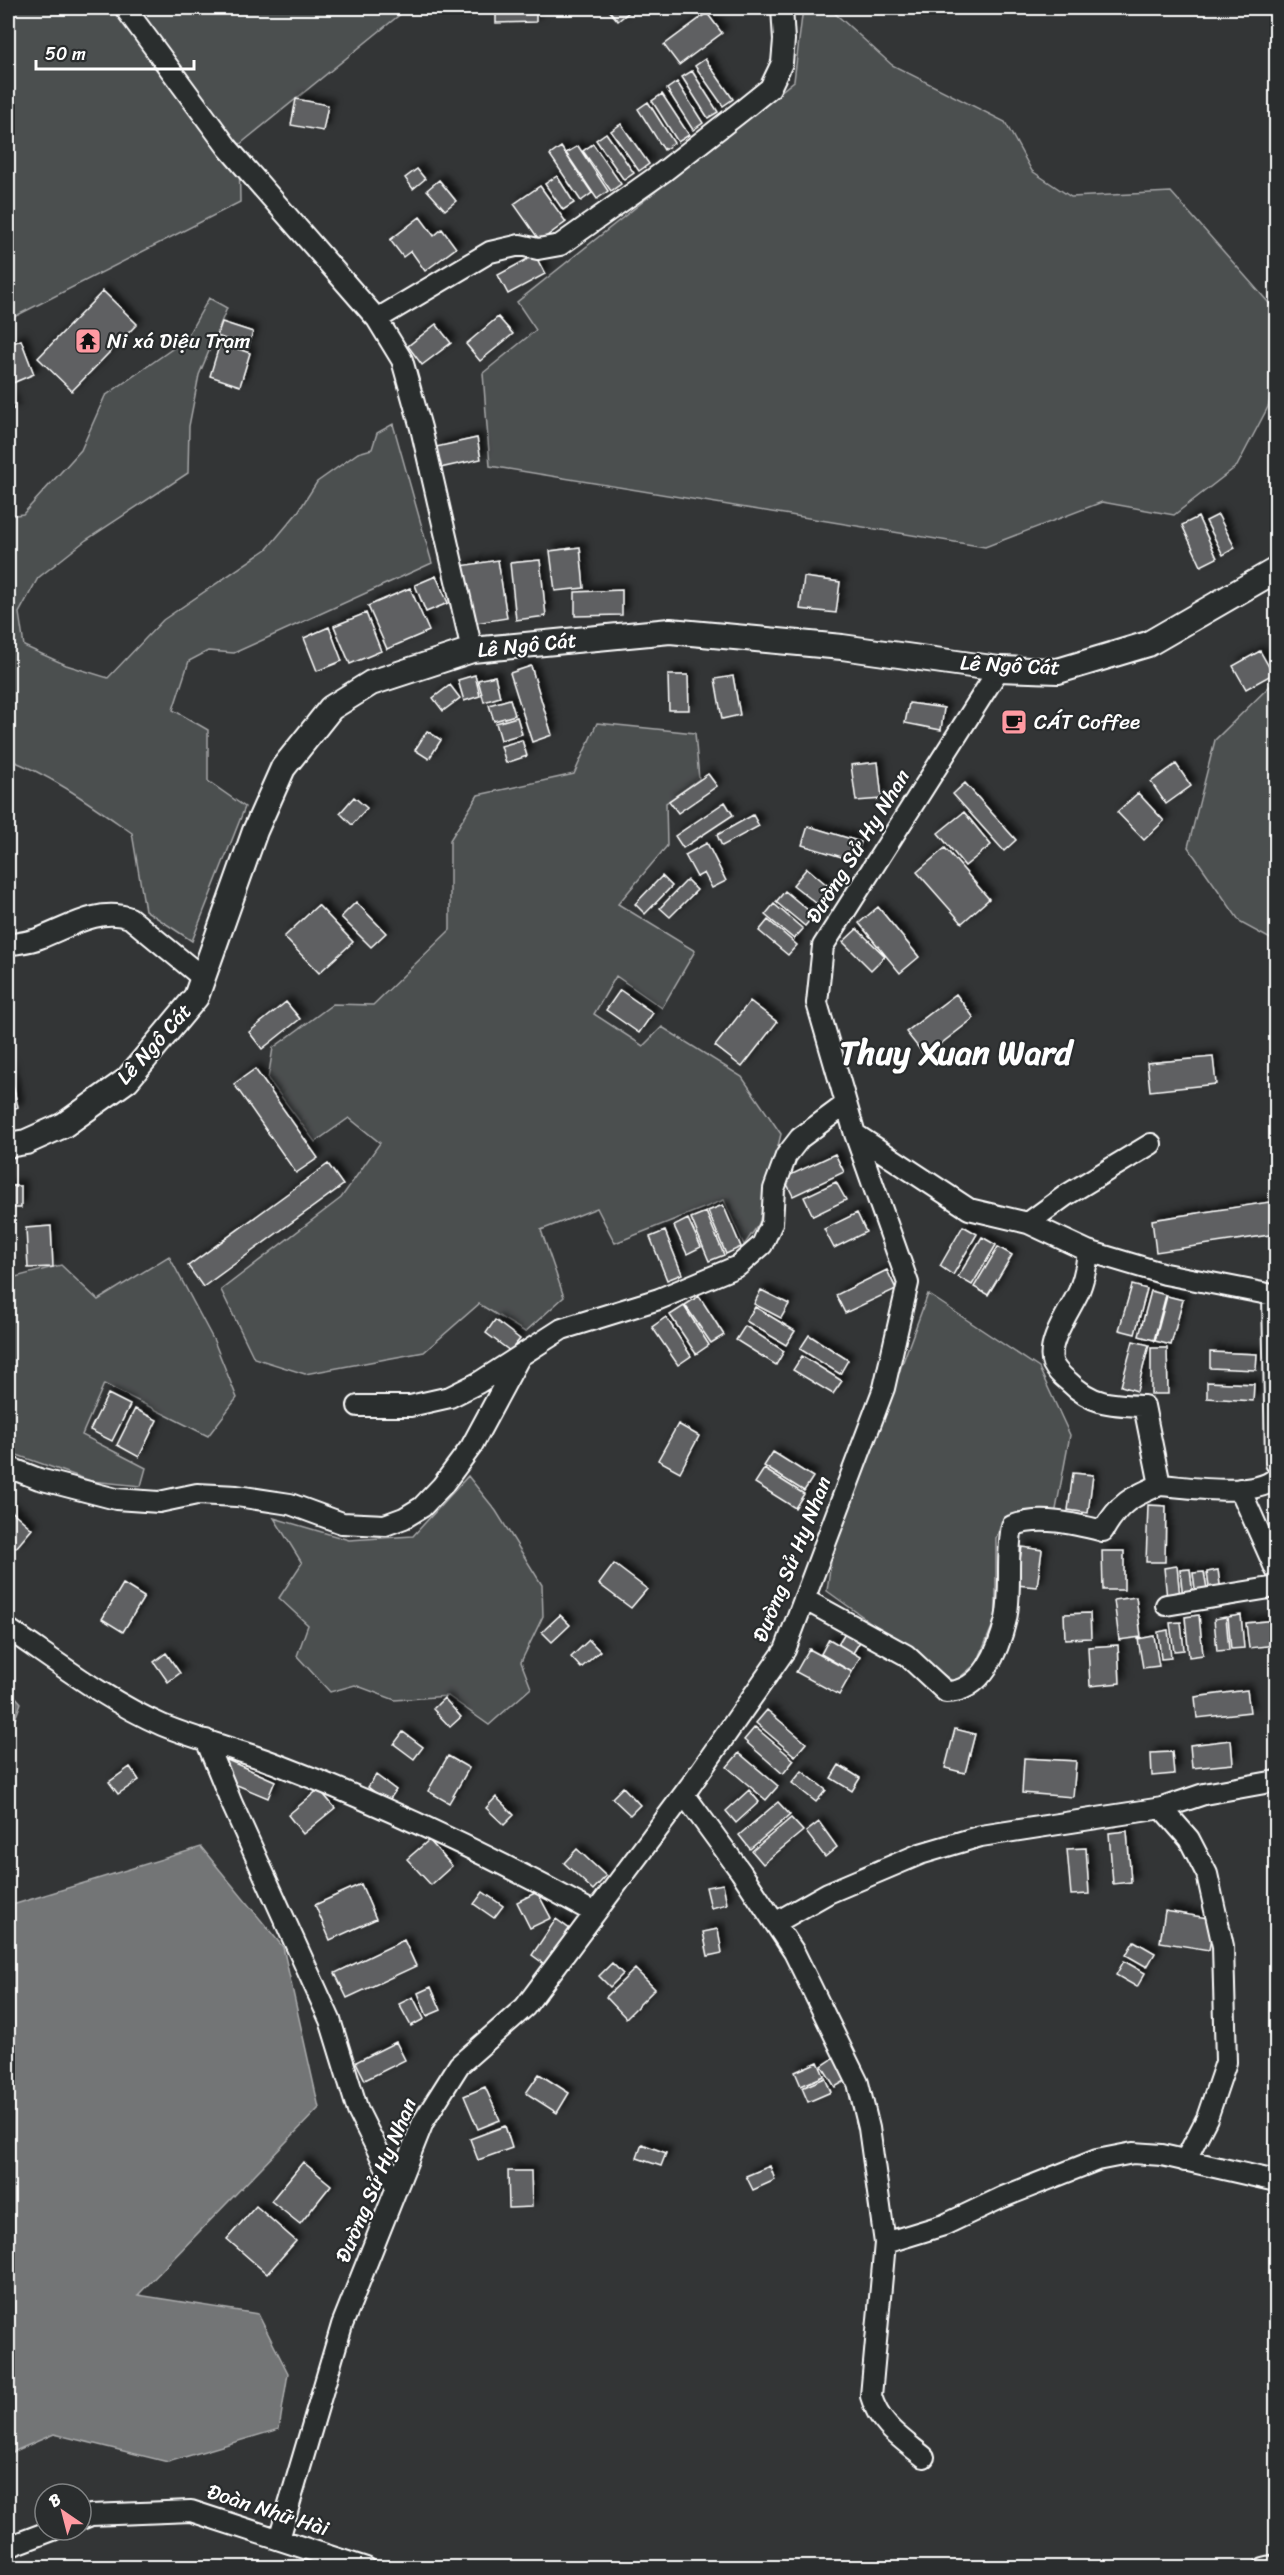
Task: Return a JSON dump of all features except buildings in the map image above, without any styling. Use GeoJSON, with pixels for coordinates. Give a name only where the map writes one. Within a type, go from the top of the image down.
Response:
{"type":"FeatureCollection","features":[{"type":"Feature","properties":{"kind":"street"},"geometry":{"type":"LineString","coordinates":[[125,8],[228,148],[377,319],[402,360],[421,428],[472,650]]}},
{"type":"Feature","properties":{"kind":"street"},"geometry":{"type":"LineString","coordinates":[[377,319],[490,252],[520,245],[538,249],[560,245],[663,172],[770,88],[782,63],[784,40],[782,8]]}},
{"type":"Feature","properties":{"kind":"street","name":"Lê Ngô Cát"},"geometry":{"type":"LineString","coordinates":[[8,1145],[26,1142],[64,1125],[127,1080],[196,997],[255,831],[283,768],[331,708],[371,683],[472,650],[670,630],[842,647],[999,669],[1058,671],[1148,644],[1276,570]]}},
{"type":"Feature","properties":{"kind":"street","name":"Đường Sử Hy Nhan"},"geometry":{"type":"LineString","coordinates":[[279,2539],[342,2325],[423,2122],[459,2065],[525,2007],[684,1794],[785,1650],[884,1388],[908,1283],[855,1134],[817,1003],[823,946],[999,669]]}},
{"type":"Feature","properties":{"kind":"street"},"geometry":{"type":"LineString","coordinates":[[8,945],[37,940],[93,917],[118,914],[130,918],[202,978]]}},
{"type":"Feature","properties":{"kind":"street"},"geometry":{"type":"LineString","coordinates":[[358,1406],[410,1406],[450,1397],[478,1383],[562,1329],[659,1299],[738,1266],[762,1245],[772,1223],[774,1190],[786,1156],[800,1138],[846,1104]]}},
{"type":"Feature","properties":{"kind":"street"},"geometry":{"type":"LineString","coordinates":[[855,1134],[969,1209],[1028,1223],[1088,1251],[1165,1274],[1272,1295],[1276,1463]]}},
{"type":"Feature","properties":{"kind":"street"},"geometry":{"type":"LineString","coordinates":[[1028,1223],[1065,1196],[1151,1144]]}},
{"type":"Feature","properties":{"kind":"street"},"geometry":{"type":"LineString","coordinates":[[1088,1251],[1086,1271],[1079,1291],[1056,1337],[1052,1350],[1053,1363],[1080,1394],[1095,1402],[1144,1406],[1160,1485]]}},
{"type":"Feature","properties":{"kind":"street"},"geometry":{"type":"LineString","coordinates":[[8,1467],[39,1479],[116,1498],[159,1502],[197,1494],[237,1496],[290,1504],[342,1523],[385,1525],[404,1518],[422,1507],[442,1486],[471,1447],[521,1354]]}},
{"type":"Feature","properties":{"kind":"street"},"geometry":{"type":"LineString","coordinates":[[804,1599],[906,1655],[946,1692],[956,1692],[972,1684],[993,1658],[1006,1618],[1012,1526],[1023,1522],[1067,1523],[1103,1531],[1114,1512],[1131,1497],[1160,1485],[1240,1489],[1270,1484],[1276,1479]]}},
{"type":"Feature","properties":{"kind":"street"},"geometry":{"type":"LineString","coordinates":[[1240,1489],[1276,1570]]}},
{"type":"Feature","properties":{"kind":"street"},"geometry":{"type":"LineString","coordinates":[[1166,1605],[1276,1587]]}},
{"type":"Feature","properties":{"kind":"street"},"geometry":{"type":"LineString","coordinates":[[8,1629],[113,1698],[162,1725],[273,1763],[382,1807],[518,1871],[595,1913]]}},
{"type":"Feature","properties":{"kind":"street"},"geometry":{"type":"LineString","coordinates":[[206,1740],[232,1804],[330,2020],[358,2111],[396,2187]]}},
{"type":"Feature","properties":{"kind":"street"},"geometry":{"type":"LineString","coordinates":[[774,1923],[828,1893],[930,1851],[981,1836],[1162,1808],[1204,1794],[1276,1781]]}},
{"type":"Feature","properties":{"kind":"street"},"geometry":{"type":"LineString","coordinates":[[684,1794],[741,1872],[794,1952],[858,2083],[869,2128],[885,2243],[871,2396],[876,2413],[887,2427],[924,2457]]}},
{"type":"Feature","properties":{"kind":"street"},"geometry":{"type":"LineString","coordinates":[[1162,1808],[1189,1839],[1207,1874],[1223,1946],[1226,2062],[1207,2118],[1185,2162]]}},
{"type":"Feature","properties":{"kind":"street"},"geometry":{"type":"LineString","coordinates":[[885,2243],[944,2225],[1003,2197],[1096,2160],[1133,2153],[1162,2155],[1276,2181]]}},
{"type":"Feature","properties":{"kind":"street","name":"Đoàn Nhữ Hài"},"geometry":{"type":"LineString","coordinates":[[93,2516],[191,2511],[366,2568]]}},
{"type":"Feature","properties":{"kind":"street"},"geometry":{"type":"LineString","coordinates":[[8,2547],[33,2537]]}},
{"type":"Feature","properties":{"kind":"street"},"geometry":{"type":"LineString","coordinates":[[1264,2568],[1276,2565]]}},
{"type":"Feature","properties":{"kind":"shaded area"},"geometry":{"type":"Polygon","coordinates":[[[8,8],[408,8],[239,145],[240,202],[8,320],[8,8]]]}},
{"type":"Feature","properties":{"kind":"shaded area"},"geometry":{"type":"Polygon","coordinates":[[[803,8],[829,8],[892,65],[1005,122],[1032,171],[1071,197],[1171,192],[1276,311],[1276,380],[1268,407],[1237,466],[1174,515],[1102,502],[985,547],[490,466],[483,373],[536,330],[517,302],[794,81],[803,8]]]}},
{"type":"Feature","properties":{"kind":"shaded area"},"geometry":{"type":"Polygon","coordinates":[[[209,298],[227,308],[199,375],[189,426],[188,473],[86,540],[38,578],[19,613],[24,646],[66,665],[108,678],[163,620],[267,549],[298,512],[317,482],[358,453],[372,449],[377,433],[393,424],[432,563],[234,653],[208,651],[189,661],[173,710],[208,730],[208,781],[245,807],[192,941],[145,910],[132,833],[41,774],[8,759],[8,516],[23,514],[81,450],[105,396],[185,340],[209,298]]]}},
{"type":"Feature","properties":{"kind":"shaded area"},"geometry":{"type":"Polygon","coordinates":[[[1276,680],[1276,942],[1241,923],[1188,847],[1215,740],[1276,680]]]}},
{"type":"Feature","properties":{"kind":"shaded area"},"geometry":{"type":"Polygon","coordinates":[[[597,723],[695,733],[699,779],[666,803],[667,846],[618,904],[695,951],[662,1008],[616,976],[594,1014],[643,1046],[662,1027],[742,1077],[781,1134],[759,1224],[744,1245],[724,1200],[615,1243],[597,1208],[541,1230],[564,1297],[525,1332],[479,1304],[424,1352],[305,1374],[254,1358],[221,1290],[341,1198],[380,1143],[349,1118],[315,1142],[268,1079],[273,1048],[333,1004],[373,1005],[450,930],[450,840],[478,795],[574,774],[597,723]]]}},
{"type":"Feature","properties":{"kind":"shaded area"},"geometry":{"type":"Polygon","coordinates":[[[169,1256],[214,1341],[237,1398],[208,1436],[104,1384],[82,1435],[146,1468],[141,1486],[91,1481],[17,1455],[8,1457],[8,1272],[12,1278],[61,1265],[98,1300],[169,1256]]]}},
{"type":"Feature","properties":{"kind":"shaded area"},"geometry":{"type":"Polygon","coordinates":[[[928,1294],[1039,1368],[1070,1435],[1055,1515],[1004,1518],[996,1538],[996,1617],[977,1663],[954,1682],[827,1591],[832,1554],[928,1294]]]}},
{"type":"Feature","properties":{"kind":"shaded area"},"geometry":{"type":"Polygon","coordinates":[[[468,1476],[496,1511],[542,1585],[543,1616],[521,1662],[531,1688],[489,1725],[448,1696],[395,1700],[355,1685],[330,1692],[297,1656],[308,1625],[279,1598],[302,1563],[274,1518],[349,1540],[413,1536],[468,1476]]]}},
{"type":"Feature","properties":{"kind":"shaded area"},"geometry":{"type":"Polygon","coordinates":[[[8,1688],[21,1703],[8,1738],[8,1688]]]}},
{"type":"Feature","properties":{"kind":"shaded area"},"geometry":{"type":"Polygon","coordinates":[[[201,1847],[283,1947],[319,2108],[138,2295],[258,2314],[288,2373],[279,2429],[168,2462],[54,2434],[8,2454],[8,1903],[9,1906],[201,1847]]]}},
{"type":"Feature","properties":{"kind":"place","name":"Ni xá Diệu Trạm"},"geometry":{"type":"Point","coordinates":[88,341]}},
{"type":"Feature","properties":{"kind":"place","name":"CÁT Coffee"},"geometry":{"type":"Point","coordinates":[1014,722]}},
{"type":"Feature","properties":{"kind":"district","name":"Thuy Xuan Ward"},"geometry":{"type":"Point","coordinates":[956,1053]}}]}
